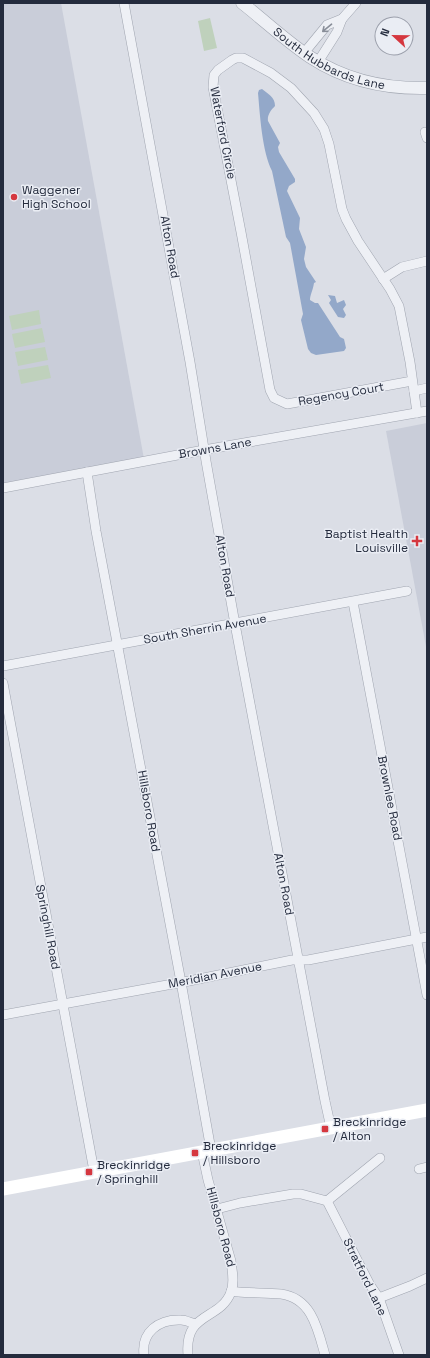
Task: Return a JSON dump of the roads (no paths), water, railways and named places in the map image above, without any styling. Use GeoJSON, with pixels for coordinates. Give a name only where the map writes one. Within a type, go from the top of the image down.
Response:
{"type":"FeatureCollection","features":[{"type":"Feature","properties":{"kind":"main road"},"geometry":{"type":"LineString","coordinates":[[3,1189],[427,1110]]}},
{"type":"Feature","properties":{"kind":"street","name":"Alton Road"},"geometry":{"type":"LineString","coordinates":[[124,3],[188,347],[204,450],[235,624],[299,960],[324,1101],[331,1128]]}},
{"type":"Feature","properties":{"kind":"street","name":"South Hubbards Lane"},"geometry":{"type":"LineString","coordinates":[[242,3],[304,53],[318,62],[348,76],[372,84],[408,88],[427,88]]}},
{"type":"Feature","properties":{"kind":"street"},"geometry":{"type":"LineString","coordinates":[[318,62],[342,19],[356,3]]}},
{"type":"Feature","properties":{"kind":"street"},"geometry":{"type":"LineString","coordinates":[[304,53],[328,25],[342,19]]}},
{"type":"Feature","properties":{"kind":"street","name":"Waterford Circle"},"geometry":{"type":"LineString","coordinates":[[273,395],[270,390],[240,224],[213,87],[214,74],[236,58],[243,58],[292,88],[314,113],[324,129],[329,144],[342,209],[346,219],[358,241],[390,289],[400,310],[410,362],[417,413]]}},
{"type":"Feature","properties":{"kind":"street"},"geometry":{"type":"LineString","coordinates":[[383,279],[402,268],[427,261]]}},
{"type":"Feature","properties":{"kind":"street","name":"Regency Court"},"geometry":{"type":"LineString","coordinates":[[273,395],[274,398],[287,404],[412,381]]}},
{"type":"Feature","properties":{"kind":"street"},"geometry":{"type":"LineString","coordinates":[[414,391],[427,388]]}},
{"type":"Feature","properties":{"kind":"street","name":"Browns Lane"},"geometry":{"type":"LineString","coordinates":[[3,488],[204,450],[427,411]]}},
{"type":"Feature","properties":{"kind":"street","name":"Hillsboro Road"},"geometry":{"type":"LineString","coordinates":[[87,472],[96,531],[181,982],[217,1209],[231,1261],[233,1274],[231,1291]]}},
{"type":"Feature","properties":{"kind":"street","name":"South Sherrin Avenue"},"geometry":{"type":"LineString","coordinates":[[3,666],[407,591]]}},
{"type":"Feature","properties":{"kind":"street","name":"Brownlee Road"},"geometry":{"type":"LineString","coordinates":[[353,602],[427,995]]}},
{"type":"Feature","properties":{"kind":"street","name":"Springhill Road"},"geometry":{"type":"LineString","coordinates":[[3,683],[94,1171]]}},
{"type":"Feature","properties":{"kind":"street","name":"Meridian Avenue"},"geometry":{"type":"LineString","coordinates":[[3,1015],[292,960],[308,960],[427,938]]}},
{"type":"Feature","properties":{"kind":"street"},"geometry":{"type":"LineString","coordinates":[[217,1209],[240,1203],[293,1194],[301,1194],[327,1201],[380,1158]]}},
{"type":"Feature","properties":{"kind":"street","name":"Stratford Lane"},"geometry":{"type":"LineString","coordinates":[[327,1201],[370,1285],[379,1298],[399,1355]]}},
{"type":"Feature","properties":{"kind":"street"},"geometry":{"type":"LineString","coordinates":[[379,1298],[427,1278]]}},
{"type":"Feature","properties":{"kind":"street"},"geometry":{"type":"LineString","coordinates":[[188,1355],[188,1338],[190,1331],[201,1319],[223,1304],[231,1291],[280,1294],[297,1299],[312,1314],[325,1355]]}},
{"type":"Feature","properties":{"kind":"street"},"geometry":{"type":"LineString","coordinates":[[144,1355],[144,1343],[146,1337],[150,1331],[158,1325],[165,1322],[182,1320],[196,1324]]}},
{"type":"Feature","properties":{"kind":"water"},"geometry":{"type":"Polygon","coordinates":[[[262,89],[274,100],[275,106],[269,115],[268,121],[280,143],[278,147],[279,152],[295,179],[295,182],[289,186],[287,191],[300,218],[299,229],[306,247],[304,259],[306,267],[316,282],[314,283],[310,300],[318,303],[340,337],[344,339],[346,348],[344,351],[316,355],[311,353],[308,349],[301,320],[303,314],[290,243],[286,237],[272,171],[264,143],[258,93],[259,90],[262,89]]]}},
{"type":"Feature","properties":{"kind":"water"},"geometry":{"type":"Polygon","coordinates":[[[328,295],[335,296],[337,303],[344,300],[346,305],[343,309],[346,315],[344,318],[338,317],[329,303],[331,300],[328,295]]]}},
{"type":"Feature","properties":{"kind":"place","name":"Waggener High School"},"geometry":{"type":"Point","coordinates":[14,197]}},
{"type":"Feature","properties":{"kind":"place","name":"Baptist Health Louisville"},"geometry":{"type":"Point","coordinates":[417,541]}},
{"type":"Feature","properties":{"kind":"place","name":"Breckinridge / Alton"},"geometry":{"type":"Point","coordinates":[325,1129]}},
{"type":"Feature","properties":{"kind":"place","name":"Breckinridge / Hillsboro"},"geometry":{"type":"Point","coordinates":[195,1153]}},
{"type":"Feature","properties":{"kind":"place","name":"Breckinridge / Springhill"},"geometry":{"type":"Point","coordinates":[89,1172]}}]}
